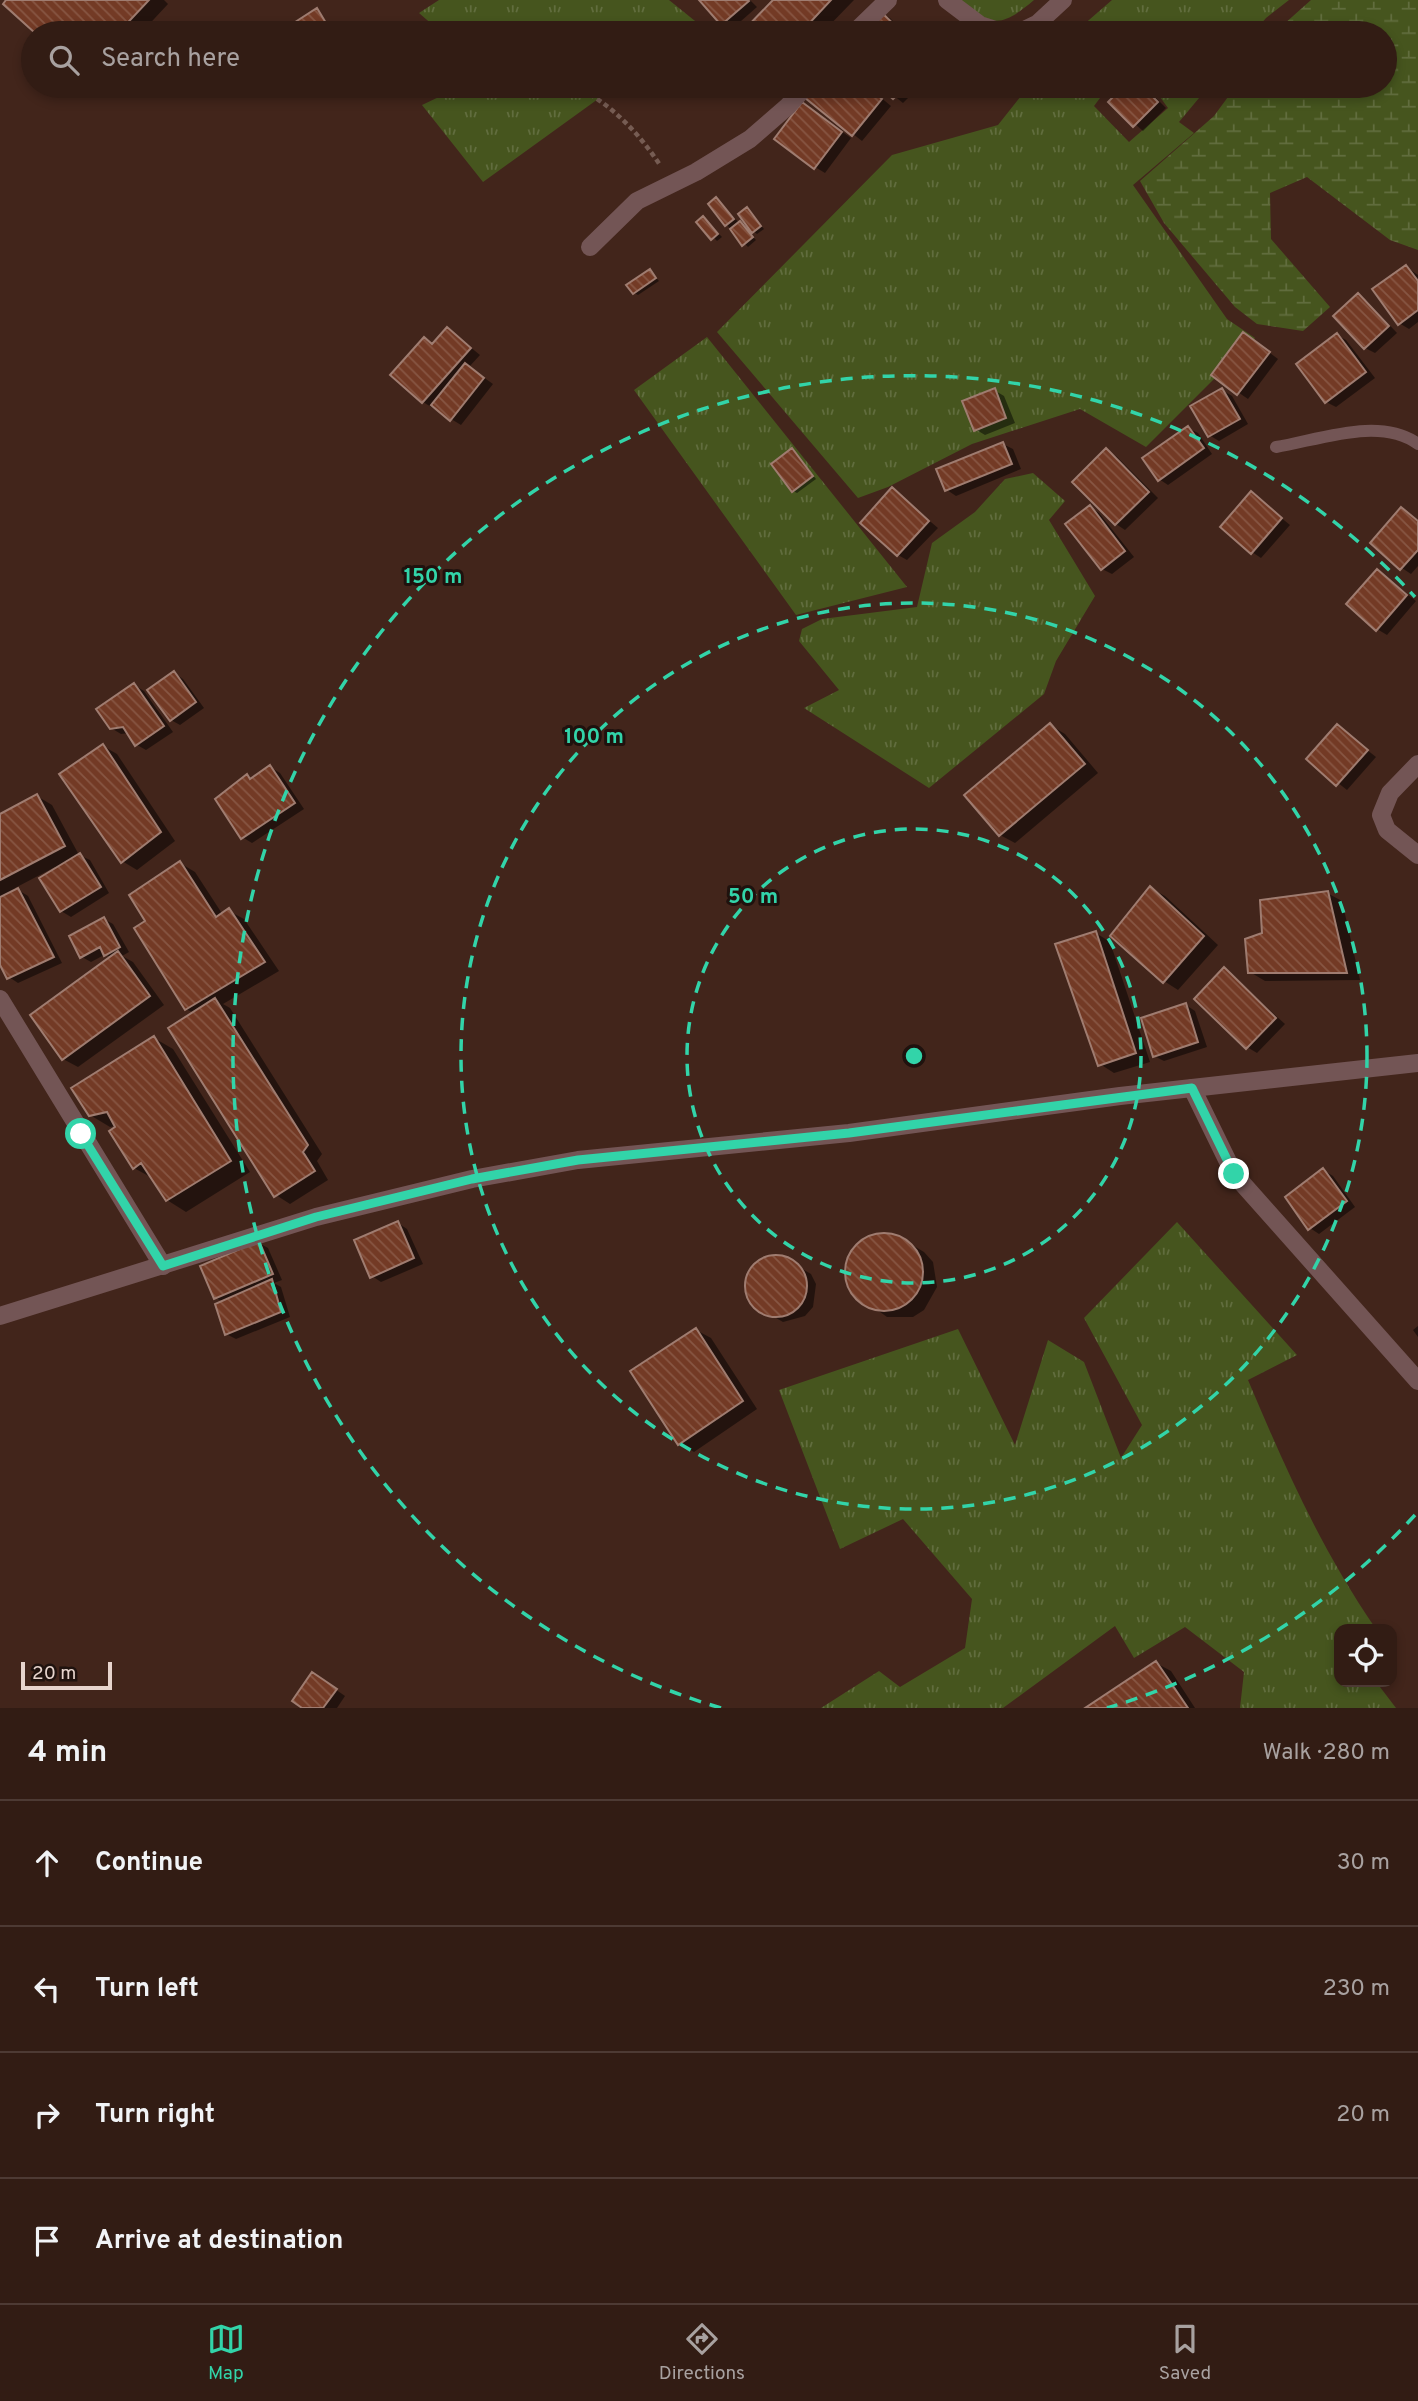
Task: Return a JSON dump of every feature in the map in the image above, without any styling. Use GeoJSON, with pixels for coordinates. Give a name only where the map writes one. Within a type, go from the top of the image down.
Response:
{"type":"FeatureCollection","features":[{"type":"Feature","properties":{"kind":"street"},"geometry":{"type":"LineString","coordinates":[[866,21],[888,0]]}},
{"type":"Feature","properties":{"kind":"street"},"geometry":{"type":"LineString","coordinates":[[947,0],[975,21]]}},
{"type":"Feature","properties":{"kind":"street"},"geometry":{"type":"LineString","coordinates":[[1040,21],[1063,0]]}},
{"type":"Feature","properties":{"kind":"street"},"geometry":{"type":"LineString","coordinates":[[590,247],[637,201],[673,184],[750,139],[795,98]]}},
{"type":"Feature","properties":{"kind":"street"},"geometry":{"type":"LineString","coordinates":[[1418,764],[1390,793],[1381,815],[1387,830],[1418,855]]}},
{"type":"Feature","properties":{"kind":"street"},"geometry":{"type":"LineString","coordinates":[[0,999],[163,1266]]}},
{"type":"Feature","properties":{"kind":"street"},"geometry":{"type":"LineString","coordinates":[[0,1317],[329,1213],[472,1179],[578,1160],[849,1133],[1192,1088],[1418,1063]]}},
{"type":"Feature","properties":{"kind":"street"},"geometry":{"type":"LineString","coordinates":[[1192,1088],[1234,1174],[1418,1381]]}},
{"type":"Feature","properties":{"kind":"lane"},"geometry":{"type":"LineString","coordinates":[[1276,447],[1375,430],[1406,436],[1418,444]]}},
{"type":"Feature","properties":{"kind":"path"},"geometry":{"type":"LineString","coordinates":[[597,98],[629,125],[673,184]]}},
{"type":"Feature","properties":{"kind":"green space"},"geometry":{"type":"Polygon","coordinates":[[[439,0],[669,0],[695,21],[428,21],[419,13],[439,0]]]}},
{"type":"Feature","properties":{"kind":"green space"},"geometry":{"type":"Polygon","coordinates":[[[960,0],[1034,0],[1013,16],[997,21],[980,15],[960,0]]]}},
{"type":"Feature","properties":{"kind":"green space"},"geometry":{"type":"Polygon","coordinates":[[[1112,0],[1289,0],[1263,21],[1088,21],[1112,0]]]}},
{"type":"Feature","properties":{"kind":"green space"},"geometry":{"type":"Polygon","coordinates":[[[1311,0],[1418,0],[1418,250],[1390,240],[1307,177],[1270,193],[1271,239],[1330,307],[1303,331],[1257,324],[1235,307],[1164,223],[1140,181],[1214,116],[1227,98],[1397,98],[1397,21],[1287,21],[1311,0]]]}},
{"type":"Feature","properties":{"kind":"green space"},"geometry":{"type":"Polygon","coordinates":[[[437,98],[599,98],[483,182],[422,105],[437,98]]]}},
{"type":"Feature","properties":{"kind":"green space"},"geometry":{"type":"Polygon","coordinates":[[[1019,98],[1100,98],[1094,106],[1129,142],[1168,108],[1161,98],[1199,98],[1179,122],[1194,133],[1133,185],[1227,319],[1255,338],[1146,447],[1080,409],[972,444],[888,487],[858,498],[717,332],[892,155],[998,125],[1019,98]]]}},
{"type":"Feature","properties":{"kind":"green space"},"geometry":{"type":"Polygon","coordinates":[[[707,337],[907,587],[796,615],[634,390],[707,337]]]}},
{"type":"Feature","properties":{"kind":"green space"},"geometry":{"type":"Polygon","coordinates":[[[1033,473],[1065,501],[1049,520],[1095,596],[1056,661],[1044,694],[929,788],[804,708],[839,690],[799,641],[802,629],[822,619],[917,607],[932,543],[975,512],[1005,479],[1033,473]]]}},
{"type":"Feature","properties":{"kind":"green space"},"geometry":{"type":"Polygon","coordinates":[[[1177,1222],[1297,1355],[1248,1380],[1321,1539],[1373,1624],[1334,1624],[1334,1687],[1380,1687],[1396,1708],[1240,1708],[1244,1672],[1185,1627],[1134,1658],[1115,1626],[1003,1708],[821,1708],[879,1671],[900,1687],[965,1648],[972,1599],[903,1519],[840,1549],[779,1390],[958,1329],[1015,1445],[1048,1340],[1084,1362],[1121,1458],[1142,1425],[1084,1318],[1177,1222]]]}},
{"type":"Feature","properties":{"kind":"building"},"geometry":{"type":"Polygon","coordinates":[[[6,0],[149,0],[129,21],[22,21],[3,4],[6,0]]]}},
{"type":"Feature","properties":{"kind":"building"},"geometry":{"type":"Polygon","coordinates":[[[699,0],[749,1],[726,21],[717,21],[699,0]]]}},
{"type":"Feature","properties":{"kind":"building"},"geometry":{"type":"Polygon","coordinates":[[[773,0],[831,0],[811,21],[753,21],[773,0]]]}},
{"type":"Feature","properties":{"kind":"building"},"geometry":{"type":"Polygon","coordinates":[[[317,8],[325,21],[297,21],[317,8]]]}},
{"type":"Feature","properties":{"kind":"building"},"geometry":{"type":"Polygon","coordinates":[[[880,11],[890,21],[870,21],[880,11]]]}},
{"type":"Feature","properties":{"kind":"building"},"geometry":{"type":"Polygon","coordinates":[[[805,98],[882,99],[852,136],[805,98]]]}},
{"type":"Feature","properties":{"kind":"building"},"geometry":{"type":"Polygon","coordinates":[[[1112,98],[1154,98],[1158,102],[1133,127],[1108,102],[1112,98]]]}},
{"type":"Feature","properties":{"kind":"building"},"geometry":{"type":"Polygon","coordinates":[[[802,102],[842,132],[814,169],[774,139],[802,102]]]}},
{"type":"Feature","properties":{"kind":"building"},"geometry":{"type":"Polygon","coordinates":[[[716,197],[734,219],[725,226],[708,204],[716,197]]]}},
{"type":"Feature","properties":{"kind":"building"},"geometry":{"type":"Polygon","coordinates":[[[747,207],[761,226],[752,233],[738,214],[747,207]]]}},
{"type":"Feature","properties":{"kind":"building"},"geometry":{"type":"Polygon","coordinates":[[[703,216],[718,234],[711,240],[696,222],[703,216]]]}},
{"type":"Feature","properties":{"kind":"building"},"geometry":{"type":"Polygon","coordinates":[[[740,221],[753,237],[742,246],[730,229],[740,221]]]}},
{"type":"Feature","properties":{"kind":"building"},"geometry":{"type":"Polygon","coordinates":[[[1406,265],[1418,281],[1418,310],[1398,325],[1372,289],[1406,265]]]}},
{"type":"Feature","properties":{"kind":"building"},"geometry":{"type":"Polygon","coordinates":[[[650,269],[656,278],[633,294],[626,285],[650,269]]]}},
{"type":"Feature","properties":{"kind":"building"},"geometry":{"type":"Polygon","coordinates":[[[1358,293],[1389,326],[1364,349],[1333,316],[1358,293]]]}},
{"type":"Feature","properties":{"kind":"building"},"geometry":{"type":"Polygon","coordinates":[[[447,327],[471,348],[422,403],[390,375],[424,337],[432,344],[447,327]]]}},
{"type":"Feature","properties":{"kind":"building"},"geometry":{"type":"Polygon","coordinates":[[[1243,332],[1270,352],[1237,395],[1211,375],[1243,332]]]}},
{"type":"Feature","properties":{"kind":"building"},"geometry":{"type":"Polygon","coordinates":[[[1337,333],[1366,372],[1325,403],[1296,364],[1337,333]]]}},
{"type":"Feature","properties":{"kind":"building"},"geometry":{"type":"Polygon","coordinates":[[[465,363],[484,378],[450,421],[431,405],[465,363]]]}},
{"type":"Feature","properties":{"kind":"building"},"geometry":{"type":"Polygon","coordinates":[[[995,388],[1006,418],[974,431],[962,401],[995,388]]]}},
{"type":"Feature","properties":{"kind":"building"},"geometry":{"type":"Polygon","coordinates":[[[1222,388],[1240,419],[1208,437],[1190,406],[1222,388]]]}},
{"type":"Feature","properties":{"kind":"building"},"geometry":{"type":"Polygon","coordinates":[[[1188,426],[1204,448],[1158,481],[1142,458],[1188,426]]]}},
{"type":"Feature","properties":{"kind":"building"},"geometry":{"type":"Polygon","coordinates":[[[1003,442],[1012,464],[945,491],[936,469],[1003,442]]]}},
{"type":"Feature","properties":{"kind":"building"},"geometry":{"type":"Polygon","coordinates":[[[792,448],[813,476],[792,492],[771,464],[792,448]]]}},
{"type":"Feature","properties":{"kind":"building"},"geometry":{"type":"Polygon","coordinates":[[[1106,448],[1149,492],[1115,525],[1072,482],[1106,448]]]}},
{"type":"Feature","properties":{"kind":"building"},"geometry":{"type":"Polygon","coordinates":[[[892,487],[929,521],[897,556],[860,523],[892,487]]]}},
{"type":"Feature","properties":{"kind":"building"},"geometry":{"type":"Polygon","coordinates":[[[1251,491],[1282,518],[1251,554],[1220,527],[1251,491]]]}},
{"type":"Feature","properties":{"kind":"building"},"geometry":{"type":"Polygon","coordinates":[[[1090,505],[1125,551],[1101,570],[1065,524],[1090,505]]]}},
{"type":"Feature","properties":{"kind":"building"},"geometry":{"type":"Polygon","coordinates":[[[1401,507],[1418,521],[1418,550],[1400,570],[1370,543],[1401,507]]]}},
{"type":"Feature","properties":{"kind":"building"},"geometry":{"type":"Polygon","coordinates":[[[1377,569],[1407,595],[1376,631],[1346,604],[1377,569]]]}},
{"type":"Feature","properties":{"kind":"building"},"geometry":{"type":"Polygon","coordinates":[[[174,671],[196,702],[170,721],[147,690],[174,671]]]}},
{"type":"Feature","properties":{"kind":"building"},"geometry":{"type":"Polygon","coordinates":[[[134,683],[164,726],[135,746],[123,727],[110,729],[96,709],[134,683]]]}},
{"type":"Feature","properties":{"kind":"building"},"geometry":{"type":"Polygon","coordinates":[[[1050,723],[1085,764],[999,836],[964,795],[1050,723]]]}},
{"type":"Feature","properties":{"kind":"building"},"geometry":{"type":"Polygon","coordinates":[[[1337,724],[1368,750],[1336,786],[1306,759],[1337,724]]]}},
{"type":"Feature","properties":{"kind":"building"},"geometry":{"type":"Polygon","coordinates":[[[103,744],[161,832],[121,863],[59,774],[103,744]]]}},
{"type":"Feature","properties":{"kind":"building"},"geometry":{"type":"Polygon","coordinates":[[[270,765],[295,803],[241,839],[215,799],[247,774],[250,779],[270,765]]]}},
{"type":"Feature","properties":{"kind":"building"},"geometry":{"type":"Polygon","coordinates":[[[37,794],[65,846],[0,880],[0,814],[37,794]]]}},
{"type":"Feature","properties":{"kind":"building"},"geometry":{"type":"Polygon","coordinates":[[[80,853],[101,887],[60,912],[39,878],[80,853]]]}},
{"type":"Feature","properties":{"kind":"building"},"geometry":{"type":"Polygon","coordinates":[[[180,861],[216,917],[229,908],[265,962],[185,1010],[134,928],[145,921],[129,895],[180,861]]]}},
{"type":"Feature","properties":{"kind":"building"},"geometry":{"type":"Polygon","coordinates":[[[1150,886],[1204,936],[1163,983],[1110,936],[1150,886]]]}},
{"type":"Feature","properties":{"kind":"building"},"geometry":{"type":"Polygon","coordinates":[[[18,888],[54,957],[7,979],[0,965],[0,897],[18,888]]]}},
{"type":"Feature","properties":{"kind":"building"},"geometry":{"type":"Polygon","coordinates":[[[1328,891],[1347,973],[1248,973],[1245,939],[1262,933],[1260,900],[1328,891]]]}},
{"type":"Feature","properties":{"kind":"building"},"geometry":{"type":"Polygon","coordinates":[[[104,917],[120,947],[104,956],[100,947],[80,958],[69,936],[104,917]]]}},
{"type":"Feature","properties":{"kind":"building"},"geometry":{"type":"Polygon","coordinates":[[[1096,931],[1136,1053],[1098,1066],[1055,944],[1096,931]]]}},
{"type":"Feature","properties":{"kind":"building"},"geometry":{"type":"Polygon","coordinates":[[[118,951],[150,996],[62,1060],[30,1015],[118,951]]]}},
{"type":"Feature","properties":{"kind":"building"},"geometry":{"type":"Polygon","coordinates":[[[1224,967],[1276,1018],[1246,1049],[1194,999],[1224,967]]]}},
{"type":"Feature","properties":{"kind":"building"},"geometry":{"type":"Polygon","coordinates":[[[215,998],[308,1145],[303,1152],[315,1171],[274,1197],[168,1028],[215,998]]]}},
{"type":"Feature","properties":{"kind":"building"},"geometry":{"type":"Polygon","coordinates":[[[1186,1003],[1198,1042],[1153,1057],[1141,1018],[1186,1003]]]}},
{"type":"Feature","properties":{"kind":"building"},"geometry":{"type":"Polygon","coordinates":[[[154,1036],[231,1161],[166,1201],[141,1163],[133,1169],[109,1131],[115,1127],[107,1112],[89,1116],[71,1088],[154,1036]]]}},
{"type":"Feature","properties":{"kind":"building"},"geometry":{"type":"Polygon","coordinates":[[[1323,1168],[1347,1201],[1308,1230],[1285,1197],[1323,1168]]]}},
{"type":"Feature","properties":{"kind":"building"},"geometry":{"type":"Polygon","coordinates":[[[398,1221],[414,1258],[370,1278],[354,1240],[398,1221]]]}},
{"type":"Feature","properties":{"kind":"building"},"geometry":{"type":"Polygon","coordinates":[[[876,1233],[892,1233],[906,1239],[917,1250],[923,1264],[923,1280],[917,1294],[906,1305],[892,1311],[876,1311],[862,1305],[851,1294],[845,1280],[845,1264],[851,1250],[862,1239],[876,1233]]]}},
{"type":"Feature","properties":{"kind":"building"},"geometry":{"type":"Polygon","coordinates":[[[259,1241],[273,1274],[214,1299],[200,1266],[259,1241]]]}},
{"type":"Feature","properties":{"kind":"building"},"geometry":{"type":"Polygon","coordinates":[[[770,1255],[782,1255],[798,1264],[805,1274],[805,1298],[798,1308],[782,1317],[770,1317],[759,1312],[750,1303],[745,1292],[745,1280],[750,1269],[759,1260],[770,1255]]]}},
{"type":"Feature","properties":{"kind":"building"},"geometry":{"type":"Polygon","coordinates":[[[272,1279],[281,1312],[225,1335],[215,1304],[272,1279]]]}},
{"type":"Feature","properties":{"kind":"building"},"geometry":{"type":"Polygon","coordinates":[[[696,1328],[743,1401],[678,1445],[630,1371],[696,1328]]]}},
{"type":"Feature","properties":{"kind":"building"},"geometry":{"type":"Polygon","coordinates":[[[1156,1661],[1188,1708],[1085,1708],[1156,1661]]]}},
{"type":"Feature","properties":{"kind":"building"},"geometry":{"type":"Polygon","coordinates":[[[312,1672],[337,1689],[323,1708],[302,1708],[292,1701],[312,1672]]]}},
{"type":"Feature","properties":{"kind":"route"},"geometry":{"type":"LineString","coordinates":[[81,1134],[163,1266],[316,1217],[472,1179],[578,1160],[849,1133],[1192,1088],[1234,1174]]}}]}
